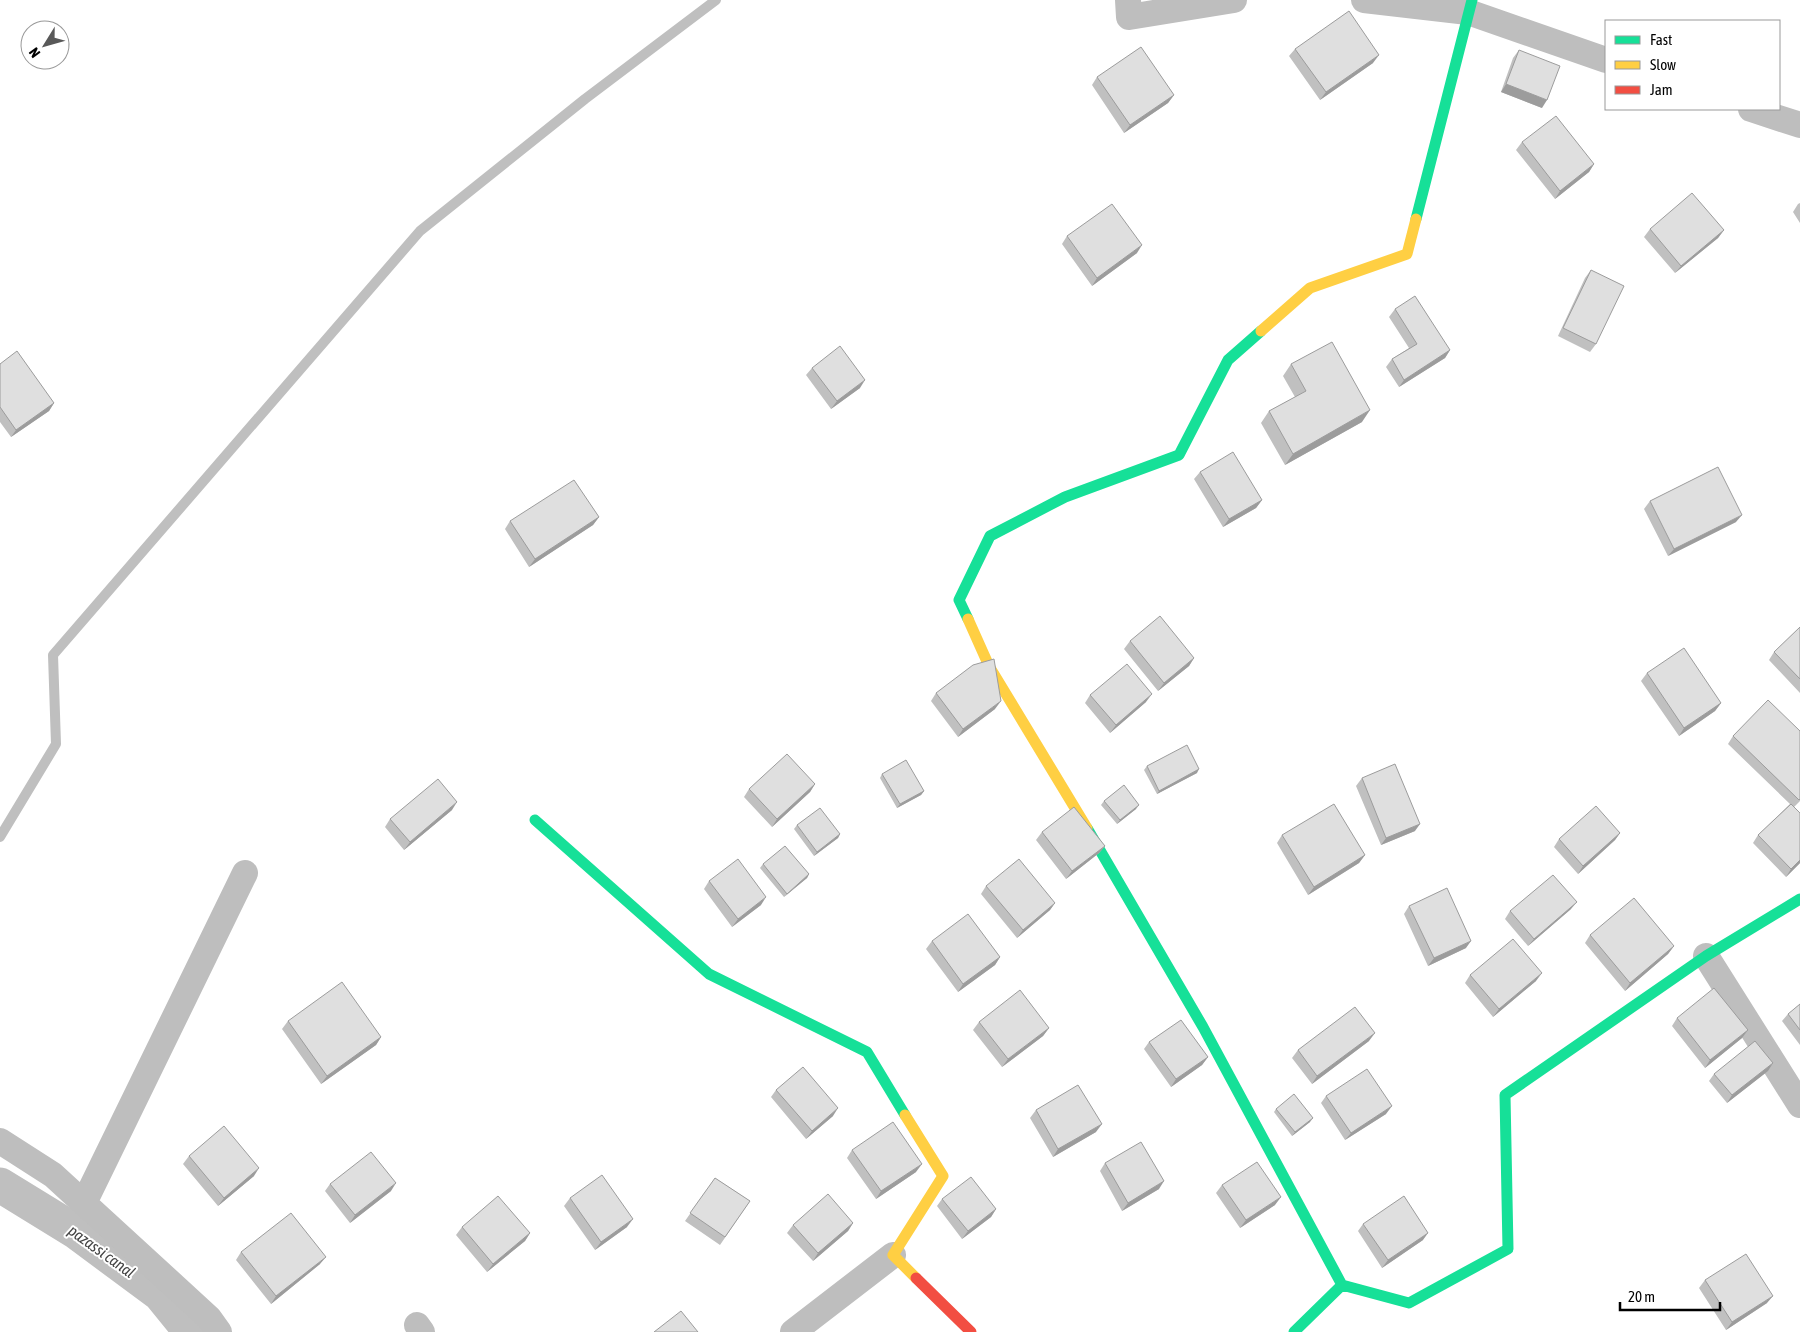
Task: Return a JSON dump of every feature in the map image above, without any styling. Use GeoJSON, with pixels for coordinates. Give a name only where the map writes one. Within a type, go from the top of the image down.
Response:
{"type":"FeatureCollection","features":[{"type":"Feature","properties":{"kind":"street"},"geometry":{"type":"LineString","coordinates":[[1128,0],[1129,17],[1234,0]]}},
{"type":"Feature","properties":{"kind":"street"},"geometry":{"type":"LineString","coordinates":[[1364,0],[1470,6],[1605,60]]}},
{"type":"Feature","properties":{"kind":"street"},"geometry":{"type":"LineString","coordinates":[[1470,6],[1407,254],[1310,288],[1228,360],[1179,455],[1065,497],[990,536],[959,600],[989,666],[1033,736],[1203,1027],[1342,1285],[1409,1303],[1508,1249],[1505,1096],[1706,956],[1800,899]]}},
{"type":"Feature","properties":{"kind":"street"},"geometry":{"type":"LineString","coordinates":[[1754,110],[1800,125]]}},
{"type":"Feature","properties":{"kind":"street"},"geometry":{"type":"LineString","coordinates":[[535,820],[709,974],[867,1052],[942,1176],[893,1255],[793,1332]]}},
{"type":"Feature","properties":{"kind":"street"},"geometry":{"type":"LineString","coordinates":[[84,1203],[246,873]]}},
{"type":"Feature","properties":{"kind":"street"},"geometry":{"type":"LineString","coordinates":[[1706,956],[1800,1105]]}},
{"type":"Feature","properties":{"kind":"street"},"geometry":{"type":"LineString","coordinates":[[0,1141],[53,1175],[209,1318],[219,1332]]}},
{"type":"Feature","properties":{"kind":"street"},"geometry":{"type":"LineString","coordinates":[[893,1255],[970,1332]]}},
{"type":"Feature","properties":{"kind":"street"},"geometry":{"type":"LineString","coordinates":[[1294,1332],[1342,1285]]}},
{"type":"Feature","properties":{"kind":"building"},"geometry":{"type":"Polygon","coordinates":[[[1349,11],[1379,55],[1326,92],[1295,49],[1349,11]]]}},
{"type":"Feature","properties":{"kind":"building"},"geometry":{"type":"Polygon","coordinates":[[[1141,47],[1174,95],[1130,125],[1097,77],[1141,47]]]}},
{"type":"Feature","properties":{"kind":"building"},"geometry":{"type":"Polygon","coordinates":[[[1519,50],[1560,66],[1547,100],[1506,84],[1519,50]]]}},
{"type":"Feature","properties":{"kind":"building"},"geometry":{"type":"Polygon","coordinates":[[[1556,116],[1594,164],[1560,191],[1522,142],[1556,116]]]}},
{"type":"Feature","properties":{"kind":"building"},"geometry":{"type":"Polygon","coordinates":[[[1692,193],[1724,230],[1681,266],[1650,229],[1692,193]]]}},
{"type":"Feature","properties":{"kind":"building"},"geometry":{"type":"Polygon","coordinates":[[[1112,204],[1142,245],[1097,278],[1067,236],[1112,204]]]}},
{"type":"Feature","properties":{"kind":"building"},"geometry":{"type":"Polygon","coordinates":[[[1591,270],[1624,286],[1596,344],[1563,328],[1591,270]]]}},
{"type":"Feature","properties":{"kind":"building"},"geometry":{"type":"Polygon","coordinates":[[[1415,296],[1450,350],[1404,380],[1392,359],[1417,344],[1395,309],[1415,296]]]}},
{"type":"Feature","properties":{"kind":"building"},"geometry":{"type":"Polygon","coordinates":[[[1332,342],[1370,410],[1293,454],[1269,411],[1306,391],[1291,364],[1332,342]]]}},
{"type":"Feature","properties":{"kind":"building"},"geometry":{"type":"Polygon","coordinates":[[[840,346],[865,380],[837,401],[812,368],[840,346]]]}},
{"type":"Feature","properties":{"kind":"building"},"geometry":{"type":"Polygon","coordinates":[[[17,351],[54,403],[16,430],[0,407],[0,364],[17,351]]]}},
{"type":"Feature","properties":{"kind":"building"},"geometry":{"type":"Polygon","coordinates":[[[1233,452],[1262,500],[1229,519],[1200,472],[1233,452]]]}},
{"type":"Feature","properties":{"kind":"building"},"geometry":{"type":"Polygon","coordinates":[[[1718,467],[1742,515],[1674,549],[1650,501],[1718,467]]]}},
{"type":"Feature","properties":{"kind":"building"},"geometry":{"type":"Polygon","coordinates":[[[574,480],[599,517],[535,559],[510,521],[574,480]]]}},
{"type":"Feature","properties":{"kind":"building"},"geometry":{"type":"Polygon","coordinates":[[[1160,616],[1194,658],[1164,683],[1130,641],[1160,616]]]}},
{"type":"Feature","properties":{"kind":"building"},"geometry":{"type":"Polygon","coordinates":[[[1800,627],[1800,679],[1774,652],[1800,627]]]}},
{"type":"Feature","properties":{"kind":"building"},"geometry":{"type":"Polygon","coordinates":[[[1684,648],[1721,703],[1684,728],[1647,673],[1684,648]]]}},
{"type":"Feature","properties":{"kind":"building"},"geometry":{"type":"Polygon","coordinates":[[[994,659],[1001,701],[963,729],[936,693],[973,665],[994,659]]]}},
{"type":"Feature","properties":{"kind":"building"},"geometry":{"type":"Polygon","coordinates":[[[1127,664],[1152,694],[1116,725],[1090,695],[1127,664]]]}},
{"type":"Feature","properties":{"kind":"building"},"geometry":{"type":"Polygon","coordinates":[[[1768,700],[1800,731],[1799,800],[1733,736],[1768,700]]]}},
{"type":"Feature","properties":{"kind":"building"},"geometry":{"type":"Polygon","coordinates":[[[1187,745],[1199,769],[1159,791],[1147,766],[1187,745]]]}},
{"type":"Feature","properties":{"kind":"building"},"geometry":{"type":"Polygon","coordinates":[[[787,754],[815,784],[777,819],[749,789],[787,754]]]}},
{"type":"Feature","properties":{"kind":"building"},"geometry":{"type":"Polygon","coordinates":[[[906,760],[924,791],[900,804],[882,774],[906,760]]]}},
{"type":"Feature","properties":{"kind":"building"},"geometry":{"type":"Polygon","coordinates":[[[1395,764],[1420,824],[1386,838],[1362,778],[1395,764]]]}},
{"type":"Feature","properties":{"kind":"building"},"geometry":{"type":"Polygon","coordinates":[[[438,779],[457,802],[410,842],[390,819],[438,779]]]}},
{"type":"Feature","properties":{"kind":"building"},"geometry":{"type":"Polygon","coordinates":[[[1124,785],[1139,805],[1120,820],[1104,801],[1124,785]]]}},
{"type":"Feature","properties":{"kind":"building"},"geometry":{"type":"Polygon","coordinates":[[[1334,804],[1365,855],[1314,887],[1282,835],[1334,804]]]}},
{"type":"Feature","properties":{"kind":"building"},"geometry":{"type":"Polygon","coordinates":[[[1791,804],[1800,813],[1800,860],[1791,869],[1758,835],[1791,804]]]}},
{"type":"Feature","properties":{"kind":"building"},"geometry":{"type":"Polygon","coordinates":[[[1596,806],[1620,833],[1583,866],[1559,839],[1596,806]]]}},
{"type":"Feature","properties":{"kind":"building"},"geometry":{"type":"Polygon","coordinates":[[[1074,807],[1105,846],[1072,871],[1042,832],[1074,807]]]}},
{"type":"Feature","properties":{"kind":"building"},"geometry":{"type":"Polygon","coordinates":[[[820,808],[840,834],[817,852],[797,825],[820,808]]]}},
{"type":"Feature","properties":{"kind":"building"},"geometry":{"type":"Polygon","coordinates":[[[785,846],[809,874],[787,894],[763,864],[785,846]]]}},
{"type":"Feature","properties":{"kind":"building"},"geometry":{"type":"Polygon","coordinates":[[[738,859],[766,897],[738,919],[709,881],[738,859]]]}},
{"type":"Feature","properties":{"kind":"building"},"geometry":{"type":"Polygon","coordinates":[[[1019,859],[1055,903],[1023,930],[986,886],[1019,859]]]}},
{"type":"Feature","properties":{"kind":"building"},"geometry":{"type":"Polygon","coordinates":[[[1553,875],[1577,902],[1534,939],[1510,911],[1553,875]]]}},
{"type":"Feature","properties":{"kind":"building"},"geometry":{"type":"Polygon","coordinates":[[[1447,888],[1471,941],[1434,958],[1409,906],[1447,888]]]}},
{"type":"Feature","properties":{"kind":"building"},"geometry":{"type":"Polygon","coordinates":[[[1634,898],[1674,946],[1630,983],[1590,935],[1634,898]]]}},
{"type":"Feature","properties":{"kind":"building"},"geometry":{"type":"Polygon","coordinates":[[[968,914],[1000,957],[963,984],[932,941],[968,914]]]}},
{"type":"Feature","properties":{"kind":"building"},"geometry":{"type":"Polygon","coordinates":[[[1513,939],[1542,973],[1499,1009],[1470,975],[1513,939]]]}},
{"type":"Feature","properties":{"kind":"building"},"geometry":{"type":"Polygon","coordinates":[[[342,982],[381,1037],[327,1076],[288,1021],[342,982]]]}},
{"type":"Feature","properties":{"kind":"building"},"geometry":{"type":"Polygon","coordinates":[[[1714,988],[1748,1030],[1710,1060],[1677,1018],[1714,988]]]}},
{"type":"Feature","properties":{"kind":"building"},"geometry":{"type":"Polygon","coordinates":[[[1020,990],[1049,1028],[1008,1059],[979,1022],[1020,990]]]}},
{"type":"Feature","properties":{"kind":"building"},"geometry":{"type":"Polygon","coordinates":[[[1800,1004],[1800,1030],[1788,1014],[1800,1004]]]}},
{"type":"Feature","properties":{"kind":"building"},"geometry":{"type":"Polygon","coordinates":[[[1355,1007],[1375,1033],[1317,1076],[1298,1050],[1355,1007]]]}},
{"type":"Feature","properties":{"kind":"building"},"geometry":{"type":"Polygon","coordinates":[[[1181,1020],[1208,1057],[1176,1079],[1149,1042],[1181,1020]]]}},
{"type":"Feature","properties":{"kind":"building"},"geometry":{"type":"Polygon","coordinates":[[[1755,1041],[1773,1063],[1732,1095],[1714,1074],[1755,1041]]]}},
{"type":"Feature","properties":{"kind":"building"},"geometry":{"type":"Polygon","coordinates":[[[803,1067],[838,1108],[812,1131],[776,1090],[803,1067]]]}},
{"type":"Feature","properties":{"kind":"building"},"geometry":{"type":"Polygon","coordinates":[[[1367,1069],[1392,1106],[1351,1133],[1326,1096],[1367,1069]]]}},
{"type":"Feature","properties":{"kind":"building"},"geometry":{"type":"Polygon","coordinates":[[[1078,1085],[1102,1124],[1058,1149],[1036,1110],[1078,1085]]]}},
{"type":"Feature","properties":{"kind":"building"},"geometry":{"type":"Polygon","coordinates":[[[1294,1094],[1313,1118],[1295,1132],[1276,1109],[1294,1094]]]}},
{"type":"Feature","properties":{"kind":"building"},"geometry":{"type":"Polygon","coordinates":[[[893,1122],[922,1164],[881,1191],[852,1150],[893,1122]]]}},
{"type":"Feature","properties":{"kind":"building"},"geometry":{"type":"Polygon","coordinates":[[[224,1126],[259,1168],[224,1198],[189,1156],[224,1126]]]}},
{"type":"Feature","properties":{"kind":"building"},"geometry":{"type":"Polygon","coordinates":[[[1141,1142],[1164,1181],[1128,1203],[1105,1163],[1141,1142]]]}},
{"type":"Feature","properties":{"kind":"building"},"geometry":{"type":"Polygon","coordinates":[[[371,1152],[396,1183],[355,1215],[330,1184],[371,1152]]]}},
{"type":"Feature","properties":{"kind":"building"},"geometry":{"type":"Polygon","coordinates":[[[1257,1162],[1281,1197],[1246,1220],[1222,1185],[1257,1162]]]}},
{"type":"Feature","properties":{"kind":"building"},"geometry":{"type":"Polygon","coordinates":[[[602,1175],[633,1219],[601,1242],[570,1198],[602,1175]]]}},
{"type":"Feature","properties":{"kind":"building"},"geometry":{"type":"Polygon","coordinates":[[[971,1177],[996,1209],[968,1231],[942,1199],[971,1177]]]}},
{"type":"Feature","properties":{"kind":"building"},"geometry":{"type":"Polygon","coordinates":[[[715,1178],[750,1201],[725,1237],[690,1213],[715,1178]]]}},
{"type":"Feature","properties":{"kind":"building"},"geometry":{"type":"Polygon","coordinates":[[[828,1194],[853,1223],[818,1253],[793,1225],[828,1194]]]}},
{"type":"Feature","properties":{"kind":"building"},"geometry":{"type":"Polygon","coordinates":[[[498,1196],[530,1233],[493,1264],[462,1227],[498,1196]]]}},
{"type":"Feature","properties":{"kind":"building"},"geometry":{"type":"Polygon","coordinates":[[[1404,1196],[1428,1233],[1388,1260],[1363,1224],[1404,1196]]]}},
{"type":"Feature","properties":{"kind":"building"},"geometry":{"type":"Polygon","coordinates":[[[291,1213],[326,1257],[276,1296],[241,1252],[291,1213]]]}},
{"type":"Feature","properties":{"kind":"building"},"geometry":{"type":"Polygon","coordinates":[[[1746,1254],[1773,1296],[1732,1322],[1705,1280],[1746,1254]]]}},
{"type":"Feature","properties":{"kind":"building"},"geometry":{"type":"Polygon","coordinates":[[[681,1311],[698,1332],[654,1332],[681,1311]]]}},
{"type":"Feature","properties":{"kind":"waterway"},"geometry":{"type":"LineString","coordinates":[[0,837],[56,744],[53,655],[420,231],[585,99],[716,0]]}},
{"type":"Feature","properties":{"kind":"waterway","name":"pazassi canal"},"geometry":{"type":"LineString","coordinates":[[0,1185],[75,1231],[160,1294],[191,1332]]}},
{"type":"Feature","properties":{"kind":"traffic: fast"},"geometry":{"type":"LineString","coordinates":[[1416,219],[1472,0]]}},
{"type":"Feature","properties":{"kind":"traffic: fast"},"geometry":{"type":"LineString","coordinates":[[968,619],[959,600],[990,536],[1065,497],[1179,455],[1228,360],[1261,331]]}},
{"type":"Feature","properties":{"kind":"traffic: fast"},"geometry":{"type":"LineString","coordinates":[[535,820],[709,974],[867,1052],[905,1115]]}},
{"type":"Feature","properties":{"kind":"traffic: fast"},"geometry":{"type":"LineString","coordinates":[[1087,828],[1203,1027],[1342,1285],[1294,1332]]}},
{"type":"Feature","properties":{"kind":"traffic: fast"},"geometry":{"type":"LineString","coordinates":[[1342,1285],[1409,1303],[1508,1249],[1505,1095],[1706,956],[1800,899]]}},
{"type":"Feature","properties":{"kind":"traffic: slow"},"geometry":{"type":"LineString","coordinates":[[1261,331],[1310,288],[1407,254],[1416,219]]}},
{"type":"Feature","properties":{"kind":"traffic: slow"},"geometry":{"type":"LineString","coordinates":[[968,619],[989,666],[1087,828]]}},
{"type":"Feature","properties":{"kind":"traffic: slow"},"geometry":{"type":"LineString","coordinates":[[905,1115],[943,1176],[893,1255],[916,1278]]}},
{"type":"Feature","properties":{"kind":"traffic: jam"},"geometry":{"type":"LineString","coordinates":[[916,1278],[971,1332]]}}]}
